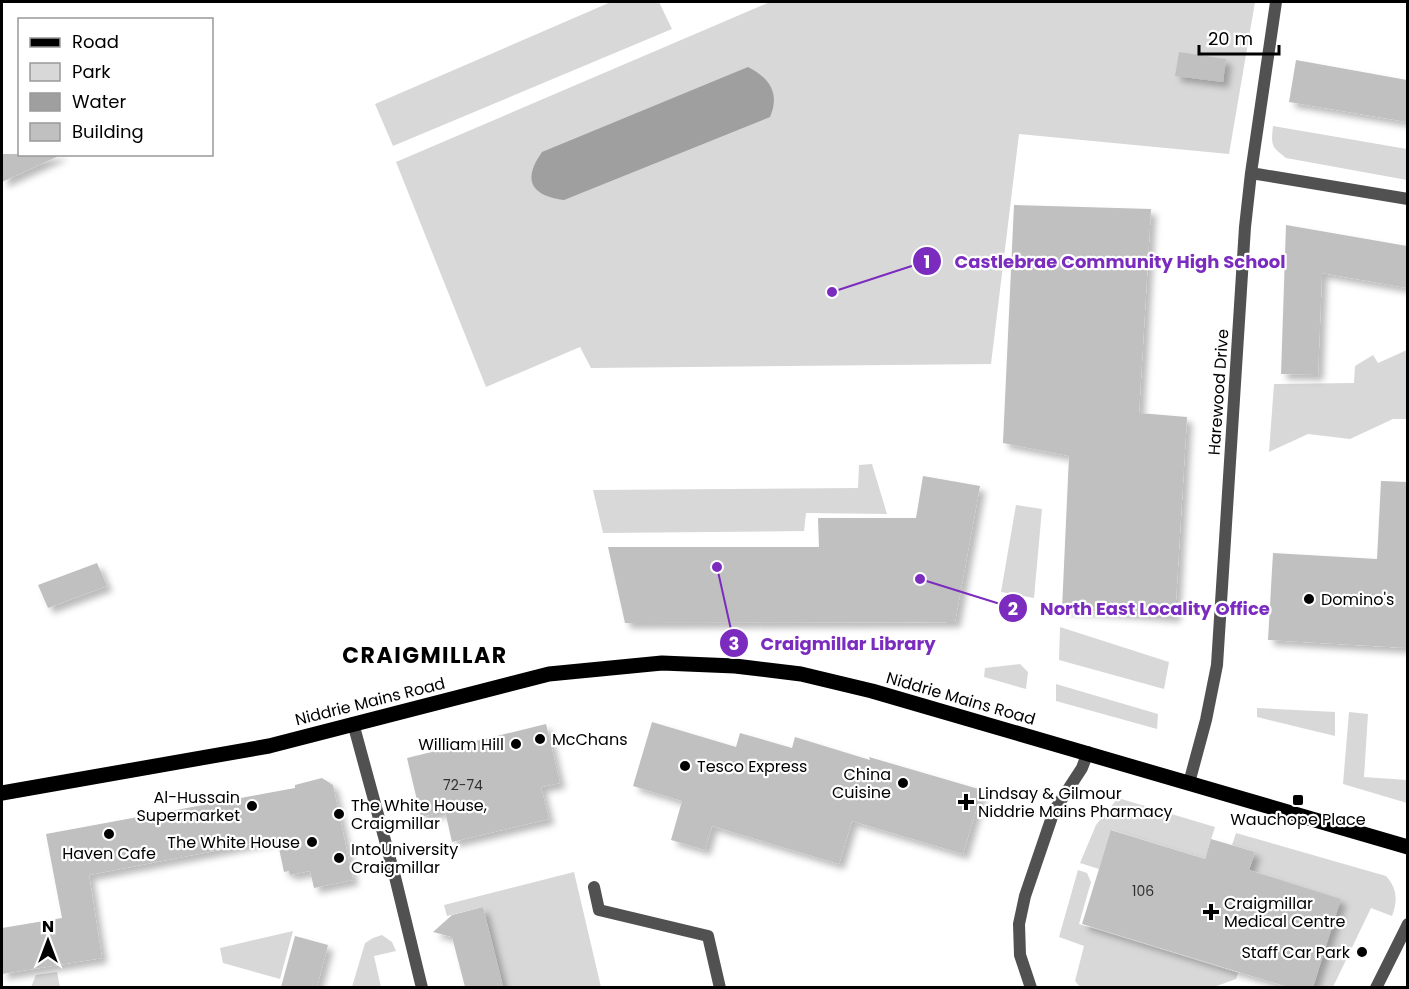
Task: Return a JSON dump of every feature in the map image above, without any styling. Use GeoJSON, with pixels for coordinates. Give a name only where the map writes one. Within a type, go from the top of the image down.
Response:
{"type":"FeatureCollection","features":[{"type":"Feature","properties":{"kind":"main road","name":"Niddrie Mains Road"},"geometry":{"type":"LineString","coordinates":[[2,793],[269,746],[549,674],[662,663],[735,666],[801,674],[895,696],[1407,847]]}},
{"type":"Feature","properties":{"kind":"street","name":"Harewood Drive"},"geometry":{"type":"LineString","coordinates":[[1189,783],[1206,720],[1217,665],[1245,227],[1276,2]]}},
{"type":"Feature","properties":{"kind":"street"},"geometry":{"type":"LineString","coordinates":[[1251,173],[1407,199]]}},
{"type":"Feature","properties":{"kind":"street"},"geometry":{"type":"LineString","coordinates":[[353,723],[422,987]]}},
{"type":"Feature","properties":{"kind":"street"},"geometry":{"type":"LineString","coordinates":[[1031,987],[1020,955],[1019,924],[1024,896],[1054,811],[1082,768],[1088,753]]}},
{"type":"Feature","properties":{"kind":"street"},"geometry":{"type":"LineString","coordinates":[[594,887],[599,910],[708,936],[720,987]]}},
{"type":"Feature","properties":{"kind":"street"},"geometry":{"type":"LineString","coordinates":[[1376,987],[1407,924]]}},
{"type":"Feature","properties":{"kind":"green space"},"geometry":{"type":"Polygon","coordinates":[[[611,2],[659,2],[672,29],[393,146],[375,104],[611,2]]]}},
{"type":"Feature","properties":{"kind":"green space"},"geometry":{"type":"Polygon","coordinates":[[[770,2],[1255,2],[1229,154],[1019,134],[991,364],[591,368],[580,347],[486,387],[396,162],[770,2]]]}},
{"type":"Feature","properties":{"kind":"green space"},"geometry":{"type":"Polygon","coordinates":[[[1273,126],[1407,149],[1407,180],[1286,158],[1273,145],[1273,126]]]}},
{"type":"Feature","properties":{"kind":"green space"},"geometry":{"type":"Polygon","coordinates":[[[1407,350],[1407,419],[1393,419],[1350,439],[1308,434],[1269,452],[1274,384],[1354,383],[1355,366],[1373,355],[1378,363],[1407,350]]]}},
{"type":"Feature","properties":{"kind":"green space"},"geometry":{"type":"Polygon","coordinates":[[[872,464],[887,514],[806,513],[804,531],[603,533],[593,490],[858,488],[859,465],[872,464]]]}},
{"type":"Feature","properties":{"kind":"green space"},"geometry":{"type":"Polygon","coordinates":[[[1016,505],[1042,509],[1034,598],[1001,592],[1016,505]]]}},
{"type":"Feature","properties":{"kind":"green space"},"geometry":{"type":"Polygon","coordinates":[[[1060,627],[1169,662],[1164,689],[1059,660],[1060,627]]]}},
{"type":"Feature","properties":{"kind":"green space"},"geometry":{"type":"Polygon","coordinates":[[[1020,664],[1028,672],[1026,689],[984,677],[985,668],[1020,664]]]}},
{"type":"Feature","properties":{"kind":"green space"},"geometry":{"type":"Polygon","coordinates":[[[1056,684],[1158,714],[1157,729],[1056,701],[1056,684]]]}},
{"type":"Feature","properties":{"kind":"green space"},"geometry":{"type":"Polygon","coordinates":[[[1257,708],[1335,712],[1335,736],[1257,717],[1257,708]]]}},
{"type":"Feature","properties":{"kind":"green space"},"geometry":{"type":"Polygon","coordinates":[[[1349,712],[1368,714],[1364,777],[1407,780],[1407,803],[1343,784],[1349,712]]]}},
{"type":"Feature","properties":{"kind":"green space"},"geometry":{"type":"Polygon","coordinates":[[[1118,798],[1215,827],[1205,859],[1112,830],[1099,869],[1080,863],[1096,825],[1118,798]]]}},
{"type":"Feature","properties":{"kind":"green space"},"geometry":{"type":"Polygon","coordinates":[[[1236,833],[1386,876],[1390,881],[1395,894],[1392,916],[1371,908],[1333,987],[1313,987],[1340,899],[1249,870],[1255,852],[1232,845],[1236,833]]]}},
{"type":"Feature","properties":{"kind":"green space"},"geometry":{"type":"Polygon","coordinates":[[[1078,870],[1087,873],[1091,882],[1079,924],[1238,973],[1236,979],[1214,987],[1080,987],[1075,981],[1084,946],[1059,937],[1078,870]]]}},
{"type":"Feature","properties":{"kind":"green space"},"geometry":{"type":"Polygon","coordinates":[[[574,872],[601,987],[503,987],[483,907],[447,916],[444,905],[574,872]]]}},
{"type":"Feature","properties":{"kind":"green space"},"geometry":{"type":"Polygon","coordinates":[[[293,931],[280,979],[223,963],[220,948],[293,931]]]}},
{"type":"Feature","properties":{"kind":"green space"},"geometry":{"type":"Polygon","coordinates":[[[382,935],[392,942],[396,951],[374,956],[381,987],[352,987],[365,943],[382,935]]]}},
{"type":"Feature","properties":{"kind":"green space"},"geometry":{"type":"Polygon","coordinates":[[[57,972],[60,987],[31,987],[36,975],[57,972]]]}},
{"type":"Feature","properties":{"kind":"water"},"geometry":{"type":"Polygon","coordinates":[[[748,67],[762,76],[771,88],[774,101],[770,117],[564,200],[544,195],[533,185],[532,171],[542,152],[748,67]]]}},
{"type":"Feature","properties":{"kind":"building"},"geometry":{"type":"Polygon","coordinates":[[[1179,52],[1226,59],[1223,82],[1175,76],[1179,52]]]}},
{"type":"Feature","properties":{"kind":"building"},"geometry":{"type":"Polygon","coordinates":[[[1296,60],[1407,80],[1407,122],[1289,102],[1296,60]]]}},
{"type":"Feature","properties":{"kind":"building"},"geometry":{"type":"Polygon","coordinates":[[[2,154],[59,156],[2,182],[2,154]]]}},
{"type":"Feature","properties":{"kind":"building"},"geometry":{"type":"Polygon","coordinates":[[[1014,205],[1151,209],[1139,413],[1187,417],[1175,617],[1062,609],[1069,456],[1003,443],[1014,205]]]}},
{"type":"Feature","properties":{"kind":"building"},"geometry":{"type":"Polygon","coordinates":[[[1286,225],[1407,246],[1407,288],[1322,273],[1318,375],[1281,374],[1286,225]]]}},
{"type":"Feature","properties":{"kind":"building"},"geometry":{"type":"Polygon","coordinates":[[[923,476],[980,486],[955,622],[625,623],[608,547],[819,547],[818,518],[916,518],[923,476]]]}},
{"type":"Feature","properties":{"kind":"building"},"geometry":{"type":"Polygon","coordinates":[[[1381,481],[1407,482],[1407,648],[1268,640],[1273,553],[1377,559],[1381,481]]]}},
{"type":"Feature","properties":{"kind":"building"},"geometry":{"type":"Polygon","coordinates":[[[97,563],[107,586],[48,608],[38,585],[97,563]]]}},
{"type":"Feature","properties":{"kind":"building"},"geometry":{"type":"Polygon","coordinates":[[[652,722],[736,747],[740,733],[792,748],[795,737],[982,790],[963,854],[852,821],[839,864],[712,826],[705,850],[671,840],[682,801],[633,786],[652,722]]]}},
{"type":"Feature","properties":{"kind":"building"},"geometry":{"type":"Polygon","coordinates":[[[546,724],[560,783],[541,787],[549,819],[452,842],[445,811],[421,817],[407,758],[546,724]]]}},
{"type":"Feature","properties":{"kind":"building"},"geometry":{"type":"Polygon","coordinates":[[[322,778],[333,785],[353,880],[314,888],[310,871],[290,875],[289,871],[284,872],[277,839],[89,875],[102,958],[2,974],[2,928],[62,918],[46,834],[295,788],[295,785],[322,778]]]}},
{"type":"Feature","properties":{"kind":"building","name":"Craigmillar Medical Centre"},"geometry":{"type":"Polygon","coordinates":[[[1111,830],[1205,859],[1211,839],[1255,852],[1249,870],[1341,899],[1313,987],[1288,987],[1082,924],[1111,830]]]}},
{"type":"Feature","properties":{"kind":"building"},"geometry":{"type":"Polygon","coordinates":[[[483,907],[503,987],[465,987],[452,937],[433,932],[452,915],[483,907]]]}},
{"type":"Feature","properties":{"kind":"building"},"geometry":{"type":"Polygon","coordinates":[[[295,936],[328,945],[317,987],[281,987],[295,936]]]}},
{"type":"Feature","properties":{"kind":"place","name":"Castlebrae Community High School"},"geometry":{"type":"Point","coordinates":[832,292]}},
{"type":"Feature","properties":{"kind":"place","name":"Craigmillar Library"},"geometry":{"type":"Point","coordinates":[717,567]}},
{"type":"Feature","properties":{"kind":"place","name":"North East Locality Office"},"geometry":{"type":"Point","coordinates":[920,579]}},
{"type":"Feature","properties":{"kind":"place","name":"Domino's"},"geometry":{"type":"Point","coordinates":[1309,599]}},
{"type":"Feature","properties":{"kind":"place","name":"McChans"},"geometry":{"type":"Point","coordinates":[540,739]}},
{"type":"Feature","properties":{"kind":"place","name":"William Hill"},"geometry":{"type":"Point","coordinates":[516,744]}},
{"type":"Feature","properties":{"kind":"place","name":"Tesco Express"},"geometry":{"type":"Point","coordinates":[685,766]}},
{"type":"Feature","properties":{"kind":"place","name":"China Cuisine"},"geometry":{"type":"Point","coordinates":[903,783]}},
{"type":"Feature","properties":{"kind":"place","name":"Wauchope Place"},"geometry":{"type":"Point","coordinates":[1298,800]}},
{"type":"Feature","properties":{"kind":"place","name":"Lindsay & Gilmour Niddrie Mains Pharmacy"},"geometry":{"type":"Point","coordinates":[966,802]}},
{"type":"Feature","properties":{"kind":"place","name":"Al-Hussain Supermarket"},"geometry":{"type":"Point","coordinates":[252,806]}},
{"type":"Feature","properties":{"kind":"place","name":"The White House, Craigmillar"},"geometry":{"type":"Point","coordinates":[339,814]}},
{"type":"Feature","properties":{"kind":"place","name":"Haven Cafe"},"geometry":{"type":"Point","coordinates":[109,834]}},
{"type":"Feature","properties":{"kind":"place","name":"The White House"},"geometry":{"type":"Point","coordinates":[312,842]}},
{"type":"Feature","properties":{"kind":"place","name":"IntoUniversity Craigmillar"},"geometry":{"type":"Point","coordinates":[339,858]}},
{"type":"Feature","properties":{"kind":"place","name":"Craigmillar Medical Centre"},"geometry":{"type":"Point","coordinates":[1211,912]}},
{"type":"Feature","properties":{"kind":"place","name":"Staff Car Park"},"geometry":{"type":"Point","coordinates":[1362,952]}},
{"type":"Feature","properties":{"kind":"district","name":"CRAIGMILLAR"},"geometry":{"type":"Point","coordinates":[425,655]}}]}
